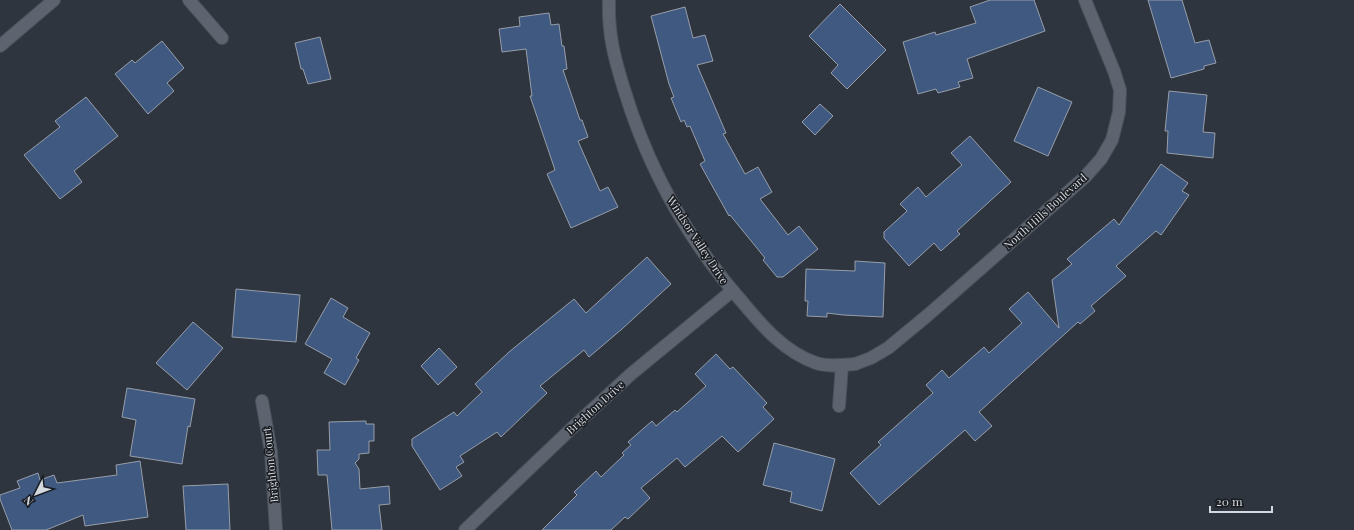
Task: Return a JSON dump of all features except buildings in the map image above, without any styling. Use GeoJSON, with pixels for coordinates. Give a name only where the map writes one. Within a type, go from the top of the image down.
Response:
{"type":"FeatureCollection","features":[{"type":"Feature","properties":{"kind":"street"},"geometry":{"type":"LineString","coordinates":[[0,46],[54,0]]}},
{"type":"Feature","properties":{"kind":"street"},"geometry":{"type":"LineString","coordinates":[[189,0],[222,38]]}},
{"type":"Feature","properties":{"kind":"street","name":"Windsor Valley Drive"},"geometry":{"type":"LineString","coordinates":[[609,0],[608,22],[612,49],[632,114],[650,161],[676,212],[721,278],[762,325],[786,347],[817,363],[842,365],[855,364]]}},
{"type":"Feature","properties":{"kind":"street","name":"North Hills Boulevard"},"geometry":{"type":"LineString","coordinates":[[855,364],[871,358],[888,348],[928,315],[1085,177],[1101,159],[1112,140],[1119,112],[1120,90],[1114,71],[1085,0]]}},
{"type":"Feature","properties":{"kind":"street","name":"Brighton Drive"},"geometry":{"type":"LineString","coordinates":[[465,530],[627,378],[732,291]]}},
{"type":"Feature","properties":{"kind":"street"},"geometry":{"type":"LineString","coordinates":[[839,406],[842,365]]}},
{"type":"Feature","properties":{"kind":"street","name":"Brighton Court"},"geometry":{"type":"LineString","coordinates":[[262,401],[270,452],[276,530]]}}]}
